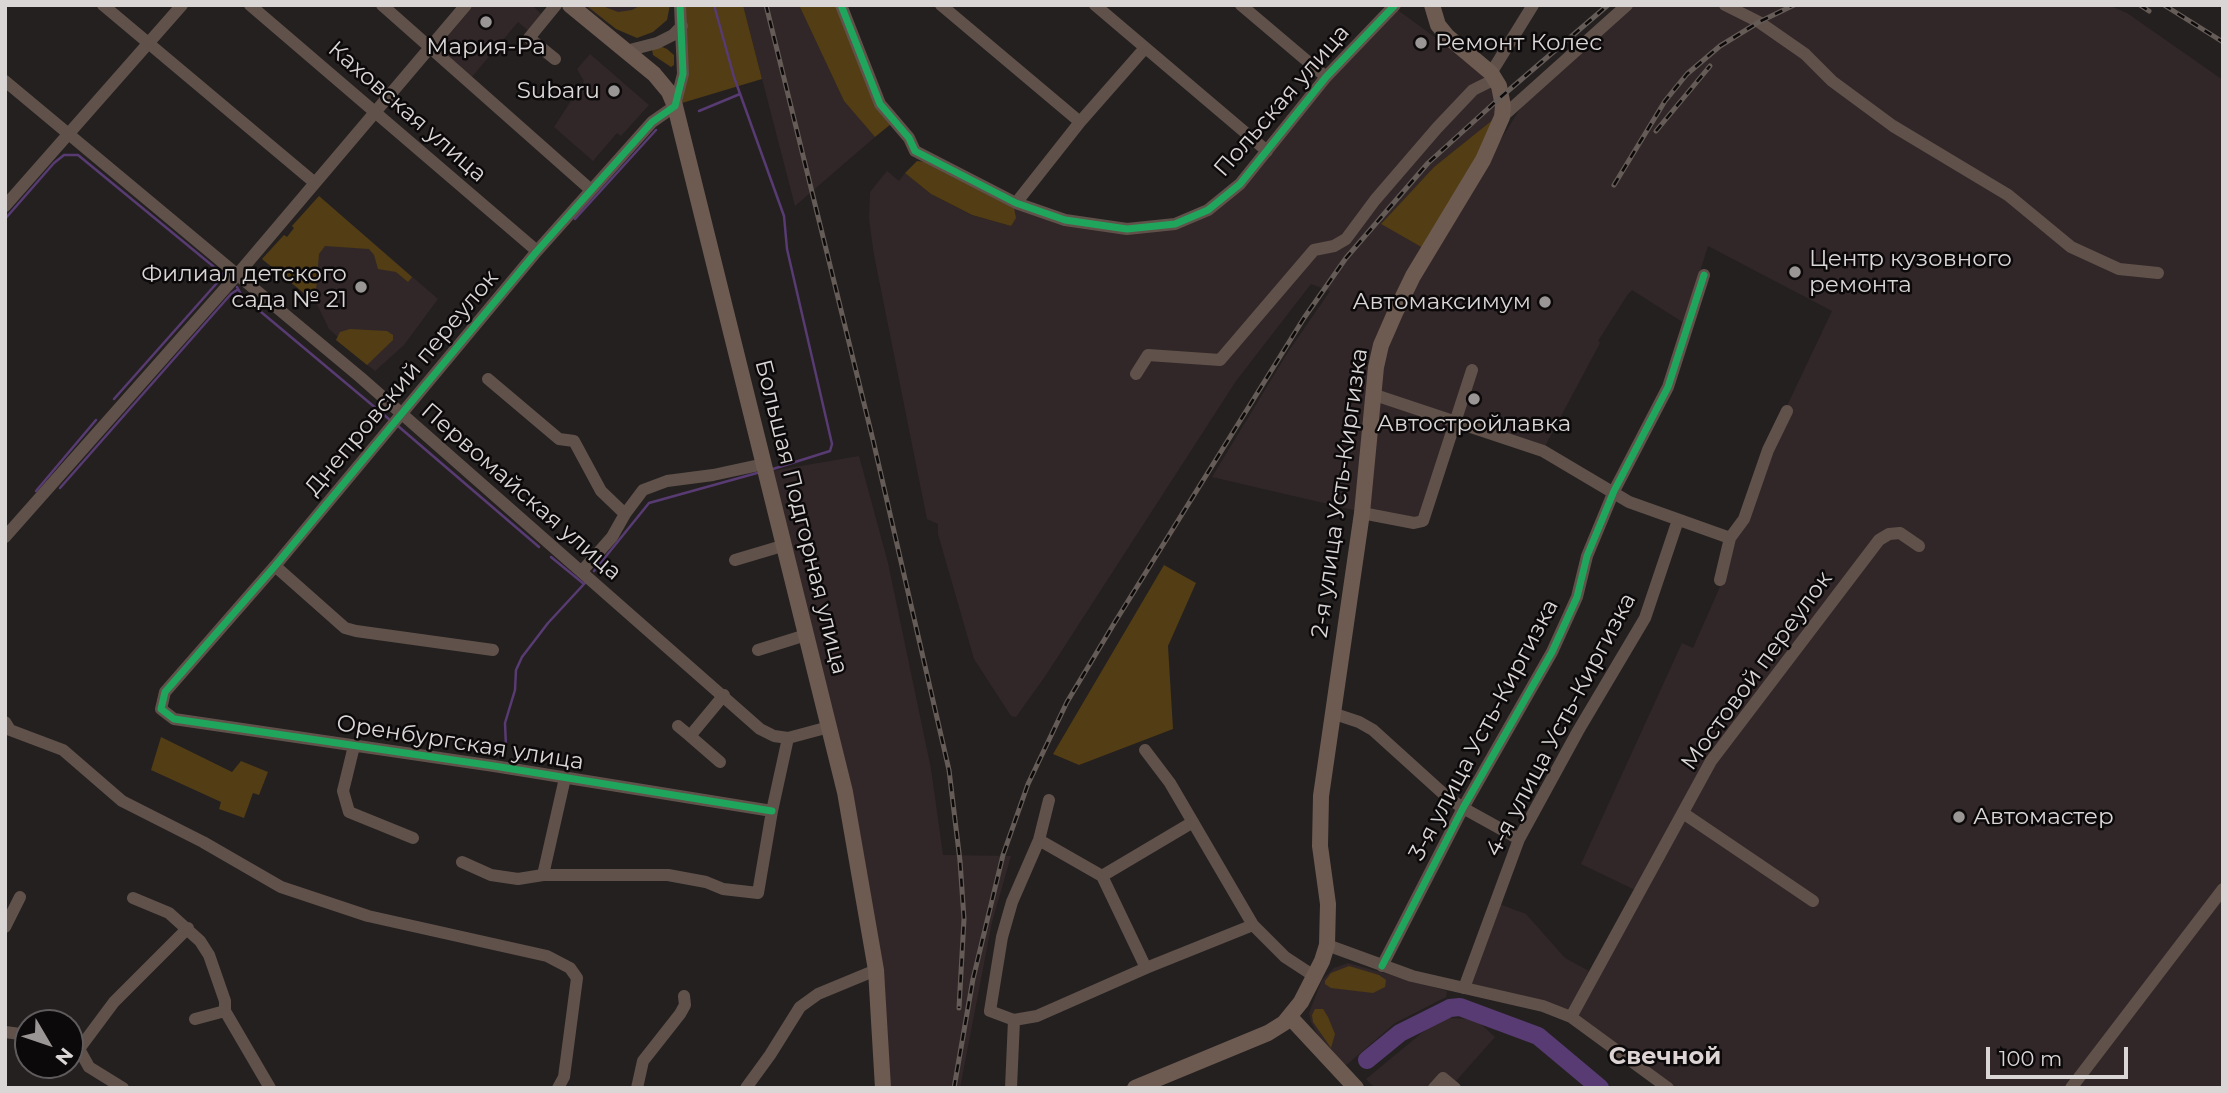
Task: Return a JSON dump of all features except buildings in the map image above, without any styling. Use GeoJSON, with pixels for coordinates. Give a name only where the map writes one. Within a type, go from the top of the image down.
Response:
{"type":"FeatureCollection","features":[{"type":"Feature","properties":{"kind":"main road","name":"Большая Подгорная улица"},"geometry":{"type":"LineString","coordinates":[[570,5],[654,74],[675,106],[845,792],[876,970],[883,1088]]}},
{"type":"Feature","properties":{"kind":"main road"},"geometry":{"type":"LineString","coordinates":[[1432,5],[1438,25],[1447,36],[1493,76],[1502,96],[1502,117]]}},
{"type":"Feature","properties":{"kind":"main road","name":"2-я улица Усть-Киргизка"},"geometry":{"type":"LineString","coordinates":[[1327,945],[1328,904],[1319,821],[1362,513],[1372,394],[1381,345],[1413,276],[1483,160],[1502,117]]}},
{"type":"Feature","properties":{"kind":"main road"},"geometry":{"type":"LineString","coordinates":[[1135,1088],[1268,1033],[1290,1017],[1301,1002],[1327,945]]}},
{"type":"Feature","properties":{"kind":"main road"},"geometry":{"type":"LineString","coordinates":[[1290,1017],[1356,1088]]}},
{"type":"Feature","properties":{"kind":"street"},"geometry":{"type":"LineString","coordinates":[[103,5],[315,183]]}},
{"type":"Feature","properties":{"kind":"street"},"geometry":{"type":"LineString","coordinates":[[5,206],[182,5]]}},
{"type":"Feature","properties":{"kind":"street","name":"Каховская улица"},"geometry":{"type":"LineString","coordinates":[[250,5],[537,251]]}},
{"type":"Feature","properties":{"kind":"street"},"geometry":{"type":"LineString","coordinates":[[382,5],[591,190]]}},
{"type":"Feature","properties":{"kind":"street"},"geometry":{"type":"LineString","coordinates":[[5,537],[237,275],[466,5]]}},
{"type":"Feature","properties":{"kind":"street"},"geometry":{"type":"LineString","coordinates":[[555,60],[529,38],[556,5]]}},
{"type":"Feature","properties":{"kind":"street"},"geometry":{"type":"LineString","coordinates":[[675,106],[683,74],[680,5]]}},
{"type":"Feature","properties":{"kind":"street","name":"Польская улица"},"geometry":{"type":"LineString","coordinates":[[841,5],[870,85],[880,104],[909,138],[915,151],[1016,203],[1065,220],[1128,229],[1175,224],[1208,210],[1240,184],[1326,77],[1395,5]]}},
{"type":"Feature","properties":{"kind":"street"},"geometry":{"type":"LineString","coordinates":[[941,5],[1080,122]]}},
{"type":"Feature","properties":{"kind":"street"},"geometry":{"type":"LineString","coordinates":[[1095,5],[1268,151]]}},
{"type":"Feature","properties":{"kind":"street"},"geometry":{"type":"LineString","coordinates":[[1241,5],[1326,77]]}},
{"type":"Feature","properties":{"kind":"street"},"geometry":{"type":"LineString","coordinates":[[1136,374],[1148,355],[1220,360],[1314,250],[1334,246],[1346,239],[1375,200],[1437,128],[1473,90],[1493,76],[1533,5]]}},
{"type":"Feature","properties":{"kind":"street","name":"2-я улица Усть-Киргизка"},"geometry":{"type":"LineString","coordinates":[[1502,117],[1627,5]]}},
{"type":"Feature","properties":{"kind":"street"},"geometry":{"type":"LineString","coordinates":[[1725,5],[1759,22],[1805,54],[1832,81],[1893,127],[2008,195],[2071,247],[2119,269],[2158,273]]}},
{"type":"Feature","properties":{"kind":"street"},"geometry":{"type":"LineString","coordinates":[[626,51],[657,43],[673,35],[682,26]]}},
{"type":"Feature","properties":{"kind":"street"},"geometry":{"type":"LineString","coordinates":[[1016,203],[1080,122],[1145,48]]}},
{"type":"Feature","properties":{"kind":"street","name":"Первомайская улица"},"geometry":{"type":"LineString","coordinates":[[5,81],[360,377],[760,729],[774,736],[788,738]]}},
{"type":"Feature","properties":{"kind":"street","name":"Днепровский переулок"},"geometry":{"type":"LineString","coordinates":[[165,692],[275,566],[537,251],[652,122],[675,106]]}},
{"type":"Feature","properties":{"kind":"street","name":"3-я улица Усть-Киргизка"},"geometry":{"type":"LineString","coordinates":[[1382,965],[1463,808],[1552,652],[1577,597],[1587,556],[1614,491],[1668,387],[1703,275]]}},
{"type":"Feature","properties":{"kind":"street"},"geometry":{"type":"LineString","coordinates":[[1362,513],[1415,523],[1423,520],[1472,370]]}},
{"type":"Feature","properties":{"kind":"street"},"geometry":{"type":"LineString","coordinates":[[488,379],[559,439],[574,441],[601,491],[625,514]]}},
{"type":"Feature","properties":{"kind":"street"},"geometry":{"type":"LineString","coordinates":[[1372,394],[1543,451],[1629,502],[1730,538]]}},
{"type":"Feature","properties":{"kind":"street"},"geometry":{"type":"LineString","coordinates":[[1720,580],[1730,538],[1744,519],[1768,450],[1787,411]]}},
{"type":"Feature","properties":{"kind":"street"},"geometry":{"type":"LineString","coordinates":[[582,571],[612,537],[643,490],[667,481],[764,464]]}},
{"type":"Feature","properties":{"kind":"street","name":"4-я улица Усть-Киргизка"},"geometry":{"type":"LineString","coordinates":[[1464,988],[1519,839],[1578,731],[1645,618],[1678,520]]}},
{"type":"Feature","properties":{"kind":"street","name":"Мостовой переулок"},"geometry":{"type":"LineString","coordinates":[[1571,1017],[1711,761],[1879,540],[1889,534],[1900,533],[1919,546]]}},
{"type":"Feature","properties":{"kind":"street"},"geometry":{"type":"LineString","coordinates":[[735,560],[782,546]]}},
{"type":"Feature","properties":{"kind":"street"},"geometry":{"type":"LineString","coordinates":[[275,566],[345,628],[493,650]]}},
{"type":"Feature","properties":{"kind":"street"},"geometry":{"type":"LineString","coordinates":[[758,650],[806,635]]}},
{"type":"Feature","properties":{"kind":"street","name":"Оренбургская улица"},"geometry":{"type":"LineString","coordinates":[[165,692],[162,709],[174,719],[772,811]]}},
{"type":"Feature","properties":{"kind":"street"},"geometry":{"type":"LineString","coordinates":[[691,736],[724,695]]}},
{"type":"Feature","properties":{"kind":"street"},"geometry":{"type":"LineString","coordinates":[[1332,713],[1373,730],[1429,783],[1463,808],[1519,839]]}},
{"type":"Feature","properties":{"kind":"street"},"geometry":{"type":"LineString","coordinates":[[8,726],[63,750],[122,801],[203,842],[281,887],[368,916],[547,956],[570,968],[577,978],[564,1077],[558,1088]]}},
{"type":"Feature","properties":{"kind":"street"},"geometry":{"type":"LineString","coordinates":[[678,726],[720,762]]}},
{"type":"Feature","properties":{"kind":"street"},"geometry":{"type":"LineString","coordinates":[[462,862],[491,875],[518,879],[542,875],[668,875],[706,882],[723,889],[758,893],[788,738],[829,727]]}},
{"type":"Feature","properties":{"kind":"street"},"geometry":{"type":"LineString","coordinates":[[354,746],[343,791],[349,813],[413,838]]}},
{"type":"Feature","properties":{"kind":"street"},"geometry":{"type":"LineString","coordinates":[[1145,750],[1170,783],[1253,925],[1285,957],[1314,976]]}},
{"type":"Feature","properties":{"kind":"street"},"geometry":{"type":"LineString","coordinates":[[542,875],[565,778]]}},
{"type":"Feature","properties":{"kind":"street"},"geometry":{"type":"LineString","coordinates":[[1049,800],[1039,840],[1012,902],[1002,937],[990,1011],[1014,1020],[1037,1016],[1253,925]]}},
{"type":"Feature","properties":{"kind":"street"},"geometry":{"type":"LineString","coordinates":[[1683,813],[1813,901]]}},
{"type":"Feature","properties":{"kind":"street"},"geometry":{"type":"LineString","coordinates":[[1102,876],[1193,822]]}},
{"type":"Feature","properties":{"kind":"street"},"geometry":{"type":"LineString","coordinates":[[1039,840],[1102,876],[1146,968]]}},
{"type":"Feature","properties":{"kind":"street"},"geometry":{"type":"LineString","coordinates":[[2071,1088],[2223,889]]}},
{"type":"Feature","properties":{"kind":"street"},"geometry":{"type":"LineString","coordinates":[[5,927],[20,897]]}},
{"type":"Feature","properties":{"kind":"street"},"geometry":{"type":"LineString","coordinates":[[133,898],[169,913],[188,928],[209,955],[225,1001],[225,1010],[270,1088]]}},
{"type":"Feature","properties":{"kind":"street"},"geometry":{"type":"LineString","coordinates":[[84,1035],[188,928]]}},
{"type":"Feature","properties":{"kind":"street"},"geometry":{"type":"LineString","coordinates":[[1327,945],[1382,965],[1543,1006],[1571,1017],[1668,1088]]}},
{"type":"Feature","properties":{"kind":"street"},"geometry":{"type":"LineString","coordinates":[[746,1088],[800,1007],[818,994],[876,970]]}},
{"type":"Feature","properties":{"kind":"street"},"geometry":{"type":"LineString","coordinates":[[637,1088],[643,1061],[680,1014],[685,1005],[684,996]]}},
{"type":"Feature","properties":{"kind":"street"},"geometry":{"type":"LineString","coordinates":[[195,1019],[225,1010]]}},
{"type":"Feature","properties":{"kind":"street"},"geometry":{"type":"LineString","coordinates":[[1011,1088],[1014,1020]]}},
{"type":"Feature","properties":{"kind":"street"},"geometry":{"type":"LineString","coordinates":[[84,1060],[89,1067],[123,1088]]}},
{"type":"Feature","properties":{"kind":"street"},"geometry":{"type":"LineString","coordinates":[[1434,1088],[1443,1077],[1455,1088]]}},
{"type":"Feature","properties":{"kind":"shaded area"},"geometry":{"type":"Polygon","coordinates":[[[474,5],[532,5],[543,16],[530,32],[518,22],[471,78],[439,47],[474,5]]]}},
{"type":"Feature","properties":{"kind":"shaded area"},"geometry":{"type":"Polygon","coordinates":[[[584,5],[649,5],[609,24],[584,5]]]}},
{"type":"Feature","properties":{"kind":"shaded area"},"geometry":{"type":"Polygon","coordinates":[[[586,5],[600,5],[618,12],[632,10],[641,5],[670,5],[667,20],[653,32],[637,38],[616,29],[586,5]]]}},
{"type":"Feature","properties":{"kind":"shaded area"},"geometry":{"type":"Polygon","coordinates":[[[684,5],[743,5],[762,79],[682,103],[687,75],[684,5]]]}},
{"type":"Feature","properties":{"kind":"shaded area"},"geometry":{"type":"Polygon","coordinates":[[[743,5],[799,5],[844,101],[875,137],[795,206],[743,5]]]}},
{"type":"Feature","properties":{"kind":"shaded area"},"geometry":{"type":"Polygon","coordinates":[[[799,5],[835,5],[891,124],[875,137],[844,101],[799,5]]]}},
{"type":"Feature","properties":{"kind":"shaded area"},"geometry":{"type":"Polygon","coordinates":[[[1635,5],[2108,5],[2127,13],[2223,80],[2223,1088],[1676,1088],[1577,1015],[1707,759],[1635,890],[1581,864],[1682,643],[1693,648],[1723,580],[1734,539],[1786,408],[1832,311],[1708,246],[1684,323],[1632,290],[1628,294],[1598,341],[1600,343],[1544,448],[1377,390],[1379,365],[1423,265],[1523,104],[1635,5]]]}},
{"type":"Feature","properties":{"kind":"shaded area"},"geometry":{"type":"Polygon","coordinates":[[[1395,8],[1477,68],[1493,90],[1497,107],[1495,118],[1434,167],[1381,224],[1423,248],[1380,335],[1358,511],[1212,477],[1288,352],[1330,291],[1311,284],[1236,381],[1046,675],[1016,717],[1011,716],[974,659],[938,534],[938,524],[927,519],[874,255],[869,219],[870,192],[887,171],[899,181],[905,173],[931,194],[971,215],[1011,226],[1014,208],[1127,234],[1212,213],[1395,8]]]}},
{"type":"Feature","properties":{"kind":"shaded area"},"geometry":{"type":"Polygon","coordinates":[[[660,46],[674,55],[674,65],[671,67],[653,55],[652,49],[660,46]]]}},
{"type":"Feature","properties":{"kind":"shaded area"},"geometry":{"type":"Polygon","coordinates":[[[590,54],[649,105],[621,136],[617,133],[593,161],[554,127],[584,81],[577,69],[590,54]]]}},
{"type":"Feature","properties":{"kind":"shaded area"},"geometry":{"type":"Polygon","coordinates":[[[1495,118],[1479,155],[1423,248],[1381,224],[1434,167],[1495,118]]]}},
{"type":"Feature","properties":{"kind":"shaded area"},"geometry":{"type":"Polygon","coordinates":[[[917,161],[927,162],[1014,208],[1016,218],[1011,226],[972,215],[931,194],[905,173],[917,161]]]}},
{"type":"Feature","properties":{"kind":"shaded area","name":"Филиал детского сада № 21"},"geometry":{"type":"Polygon","coordinates":[[[319,196],[438,299],[404,345],[375,371],[336,340],[338,337],[329,329],[317,304],[262,259],[284,235],[287,237],[294,228],[292,226],[319,196]]]}},
{"type":"Feature","properties":{"kind":"shaded area"},"geometry":{"type":"Polygon","coordinates":[[[319,196],[412,277],[408,282],[396,272],[378,269],[369,249],[325,246],[319,254],[316,291],[310,298],[262,259],[284,235],[287,237],[294,228],[292,226],[319,196]]]}},
{"type":"Feature","properties":{"kind":"shaded area"},"geometry":{"type":"Polygon","coordinates":[[[350,329],[387,331],[393,335],[393,340],[367,365],[336,340],[340,332],[350,329]]]}},
{"type":"Feature","properties":{"kind":"shaded area"},"geometry":{"type":"Polygon","coordinates":[[[1377,400],[1450,423],[1420,519],[1368,511],[1377,400]]]}},
{"type":"Feature","properties":{"kind":"shaded area"},"geometry":{"type":"Polygon","coordinates":[[[859,456],[888,563],[931,769],[943,855],[1011,856],[992,922],[960,1088],[888,1088],[881,972],[772,471],[859,456]]]}},
{"type":"Feature","properties":{"kind":"shaded area"},"geometry":{"type":"Polygon","coordinates":[[[1164,565],[1196,583],[1168,646],[1173,729],[1079,765],[1053,754],[1164,565]]]}},
{"type":"Feature","properties":{"kind":"shaded area"},"geometry":{"type":"Polygon","coordinates":[[[161,737],[232,772],[241,761],[268,772],[259,795],[253,793],[244,818],[219,809],[221,802],[151,770],[161,737]]]}},
{"type":"Feature","properties":{"kind":"shaded area"},"geometry":{"type":"Polygon","coordinates":[[[1499,904],[1526,914],[1565,958],[1589,971],[1568,1011],[1470,984],[1499,904]]]}},
{"type":"Feature","properties":{"kind":"shaded area"},"geometry":{"type":"Polygon","coordinates":[[[1348,963],[1447,991],[1446,997],[1395,1023],[1343,1068],[1319,1037],[1309,1013],[1322,980],[1334,968],[1348,963]]]}},
{"type":"Feature","properties":{"kind":"shaded area"},"geometry":{"type":"Polygon","coordinates":[[[1349,966],[1379,975],[1386,980],[1385,987],[1373,993],[1331,988],[1325,984],[1331,973],[1349,966]]]}},
{"type":"Feature","properties":{"kind":"shaded area"},"geometry":{"type":"Polygon","coordinates":[[[1315,1009],[1323,1009],[1335,1034],[1331,1048],[1313,1022],[1315,1009]]]}},
{"type":"Feature","properties":{"kind":"shaded area"},"geometry":{"type":"Polygon","coordinates":[[[1440,1018],[1475,1019],[1495,1037],[1456,1081],[1444,1072],[1426,1088],[1375,1088],[1366,1079],[1440,1018]]]}},
{"type":"Feature","properties":{"kind":"waterway"},"geometry":{"type":"LineString","coordinates":[[714,5],[734,77],[784,216],[787,249],[832,444],[830,451],[773,469]]}},
{"type":"Feature","properties":{"kind":"waterway"},"geometry":{"type":"LineString","coordinates":[[699,111],[740,94]]}},
{"type":"Feature","properties":{"kind":"waterway"},"geometry":{"type":"LineString","coordinates":[[575,219],[656,130]]}},
{"type":"Feature","properties":{"kind":"waterway"},"geometry":{"type":"LineString","coordinates":[[5,219],[54,163],[64,155],[78,155],[225,276]]}},
{"type":"Feature","properties":{"kind":"waterway"},"geometry":{"type":"LineString","coordinates":[[114,399],[224,275]]}},
{"type":"Feature","properties":{"kind":"waterway"},"geometry":{"type":"LineString","coordinates":[[237,287],[242,296],[390,420]]}},
{"type":"Feature","properties":{"kind":"waterway"},"geometry":{"type":"LineString","coordinates":[[60,488],[237,290]]}},
{"type":"Feature","properties":{"kind":"waterway"},"geometry":{"type":"LineString","coordinates":[[36,491],[96,420]]}},
{"type":"Feature","properties":{"kind":"waterway"},"geometry":{"type":"LineString","coordinates":[[398,426],[539,547]]}},
{"type":"Feature","properties":{"kind":"waterway"},"geometry":{"type":"LineString","coordinates":[[594,571],[649,503],[757,473]]}},
{"type":"Feature","properties":{"kind":"waterway"},"geometry":{"type":"LineString","coordinates":[[551,557],[584,584]]}},
{"type":"Feature","properties":{"kind":"waterway"},"geometry":{"type":"LineString","coordinates":[[506,747],[505,723],[515,690],[516,670],[522,657],[548,623],[585,583]]}},
{"type":"Feature","properties":{"kind":"waterway"},"geometry":{"type":"LineString","coordinates":[[1367,1060],[1400,1033],[1450,1008],[1460,1007],[1538,1036],[1600,1088]]}},
{"type":"Feature","properties":{"kind":"tram line"},"geometry":{"type":"LineString","coordinates":[[611,5],[630,5]]}},
{"type":"Feature","properties":{"kind":"railway"},"geometry":{"type":"LineString","coordinates":[[766,5],[873,440],[949,770],[964,919],[959,1008]]}},
{"type":"Feature","properties":{"kind":"railway"},"geometry":{"type":"LineString","coordinates":[[954,1088],[973,979],[1003,855],[1028,784],[1067,702],[1115,622],[1304,318],[1346,258],[1428,163],[1608,5]]}},
{"type":"Feature","properties":{"kind":"railway"},"geometry":{"type":"LineString","coordinates":[[1614,185],[1665,101],[1687,74],[1720,46],[1794,5]]}},
{"type":"Feature","properties":{"kind":"railway"},"geometry":{"type":"LineString","coordinates":[[2140,5],[2149,11]]}},
{"type":"Feature","properties":{"kind":"railway"},"geometry":{"type":"LineString","coordinates":[[2164,5],[2223,42]]}},
{"type":"Feature","properties":{"kind":"railway"},"geometry":{"type":"LineString","coordinates":[[1656,131],[1710,66]]}},
{"type":"Feature","properties":{"kind":"cycle path"},"geometry":{"type":"LineString","coordinates":[[680,5],[683,74],[675,106],[652,122],[537,251],[275,566],[165,692],[161,709],[174,719],[494,766],[772,811]]}},
{"type":"Feature","properties":{"kind":"cycle path"},"geometry":{"type":"LineString","coordinates":[[841,5],[880,104],[909,138],[915,151],[1016,203],[1065,220],[1127,229],[1175,224],[1208,210],[1240,184],[1326,77],[1395,5]]}},
{"type":"Feature","properties":{"kind":"cycle path"},"geometry":{"type":"LineString","coordinates":[[1382,966],[1463,808],[1552,652],[1577,597],[1587,556],[1614,491],[1668,387],[1704,275]]}},
{"type":"Feature","properties":{"kind":"place","name":"Мария-Ра"},"geometry":{"type":"Point","coordinates":[486,22]}},
{"type":"Feature","properties":{"kind":"place","name":"Ремонт Колес"},"geometry":{"type":"Point","coordinates":[1421,43]}},
{"type":"Feature","properties":{"kind":"place","name":"Subaru"},"geometry":{"type":"Point","coordinates":[614,91]}},
{"type":"Feature","properties":{"kind":"place","name":"Центр кузовного ремонта"},"geometry":{"type":"Point","coordinates":[1795,272]}},
{"type":"Feature","properties":{"kind":"place","name":"Филиал детского сада № 21"},"geometry":{"type":"Point","coordinates":[361,287]}},
{"type":"Feature","properties":{"kind":"place","name":"Автомаксимум"},"geometry":{"type":"Point","coordinates":[1545,302]}},
{"type":"Feature","properties":{"kind":"place","name":"Автостройлавка"},"geometry":{"type":"Point","coordinates":[1474,399]}},
{"type":"Feature","properties":{"kind":"place","name":"Автомастер"},"geometry":{"type":"Point","coordinates":[1959,817]}},
{"type":"Feature","properties":{"kind":"district","name":"Свечной"},"geometry":{"type":"Point","coordinates":[1665,1057]}}]}
